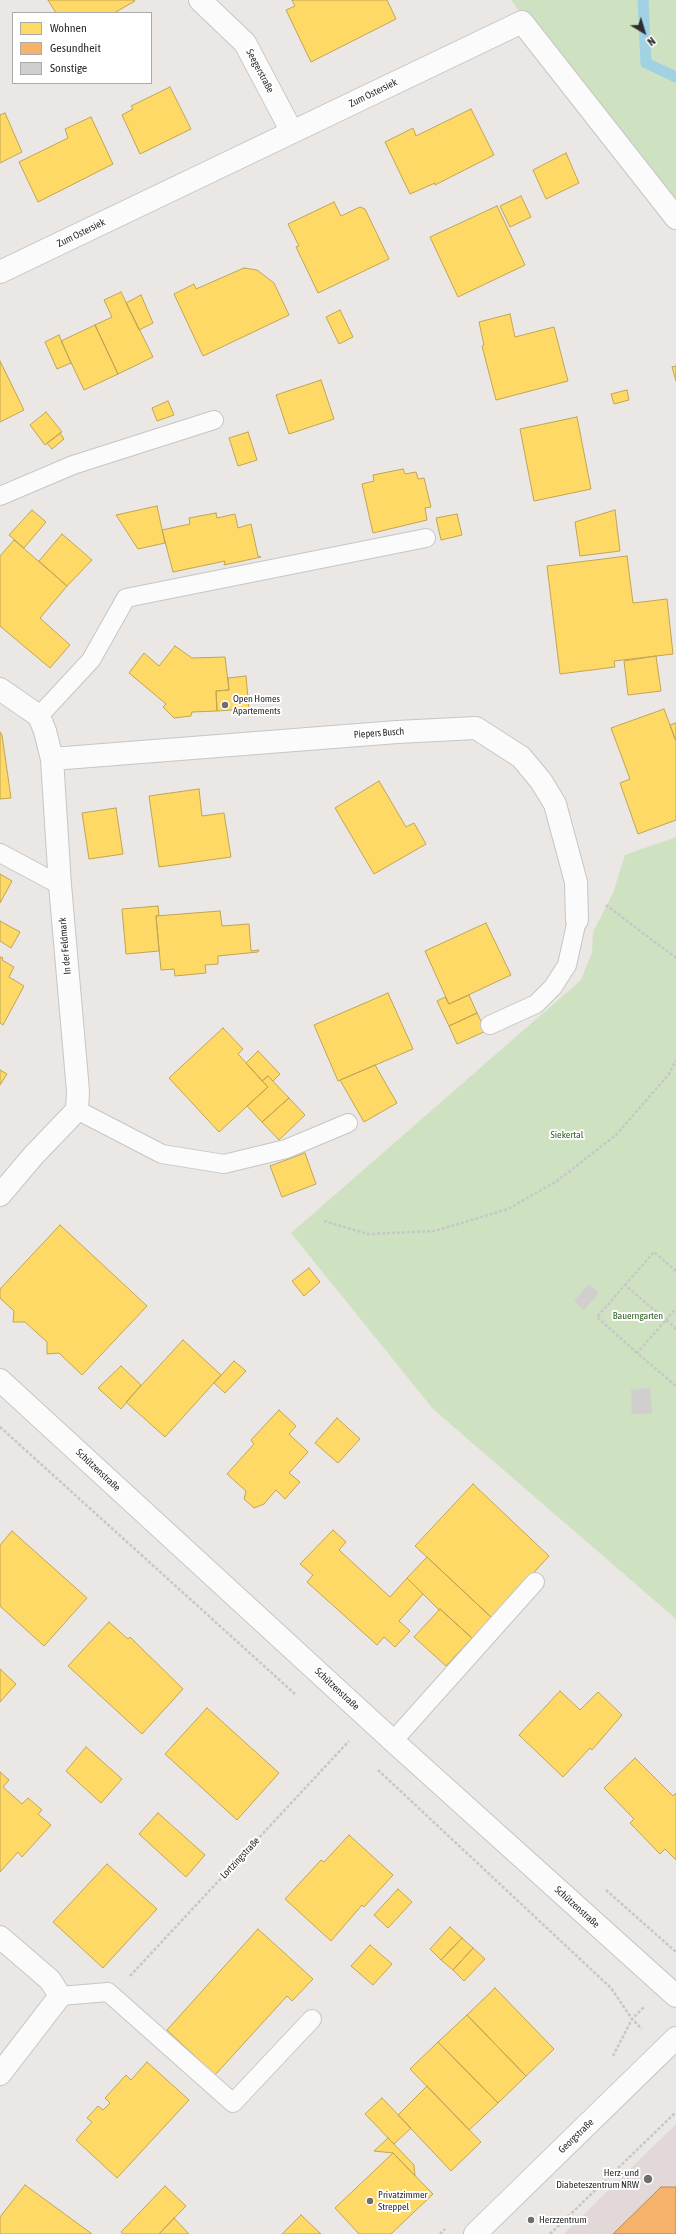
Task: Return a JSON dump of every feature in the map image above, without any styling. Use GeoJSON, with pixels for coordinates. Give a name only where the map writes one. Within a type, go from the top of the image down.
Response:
{"type":"FeatureCollection","features":[{"type":"Feature","properties":{"kind":"street","name":"Seegerstraße"},"geometry":{"type":"LineString","coordinates":[[200,0],[245,43],[292,132]]}},
{"type":"Feature","properties":{"kind":"street","name":"Zum Ostersiek"},"geometry":{"type":"LineString","coordinates":[[0,272],[522,22],[676,218]]}},
{"type":"Feature","properties":{"kind":"street"},"geometry":{"type":"LineString","coordinates":[[0,689],[39,716]]}},
{"type":"Feature","properties":{"kind":"street","name":"In der Feldmark"},"geometry":{"type":"LineString","coordinates":[[39,716],[45,731],[52,759],[60,885],[78,1090],[77,1110]]}},
{"type":"Feature","properties":{"kind":"street","name":"Piepers Busch"},"geometry":{"type":"LineString","coordinates":[[52,759],[397,732],[476,728],[521,757],[541,781],[555,804],[576,882],[577,920]]}},
{"type":"Feature","properties":{"kind":"street"},"geometry":{"type":"LineString","coordinates":[[0,1196],[33,1156],[77,1110]]}},
{"type":"Feature","properties":{"kind":"street","name":"Schützenstraße"},"geometry":{"type":"LineString","coordinates":[[0,1380],[393,1742],[676,1996]]}},
{"type":"Feature","properties":{"kind":"street"},"geometry":{"type":"LineString","coordinates":[[0,1937],[50,1980],[60,1996],[0,2074]]}},
{"type":"Feature","properties":{"kind":"street","name":"Georgstraße"},"geometry":{"type":"LineString","coordinates":[[475,2234],[670,2044]]}},
{"type":"Feature","properties":{"kind":"lane"},"geometry":{"type":"LineString","coordinates":[[0,496],[73,465],[214,420]]}},
{"type":"Feature","properties":{"kind":"lane"},"geometry":{"type":"LineString","coordinates":[[39,716],[91,660],[126,598],[426,538]]}},
{"type":"Feature","properties":{"kind":"lane"},"geometry":{"type":"LineString","coordinates":[[0,853],[60,885]]}},
{"type":"Feature","properties":{"kind":"lane"},"geometry":{"type":"LineString","coordinates":[[490,1025],[536,1004],[553,987],[567,965],[577,920]]}},
{"type":"Feature","properties":{"kind":"lane"},"geometry":{"type":"LineString","coordinates":[[77,1110],[162,1154],[224,1164],[286,1149],[348,1123]]}},
{"type":"Feature","properties":{"kind":"lane"},"geometry":{"type":"LineString","coordinates":[[393,1742],[535,1582]]}},
{"type":"Feature","properties":{"kind":"lane"},"geometry":{"type":"LineString","coordinates":[[60,1996],[108,1992],[233,2103],[312,2019]]}},
{"type":"Feature","properties":{"kind":"path"},"geometry":{"type":"LineString","coordinates":[[576,882],[676,958]]}},
{"type":"Feature","properties":{"kind":"path"},"geometry":{"type":"LineString","coordinates":[[324,1221],[368,1234],[435,1231],[508,1208],[557,1181],[616,1135],[669,1074],[676,1060]]}},
{"type":"Feature","properties":{"kind":"path"},"geometry":{"type":"LineString","coordinates":[[676,1271],[654,1252],[597,1317],[676,1386]]}},
{"type":"Feature","properties":{"kind":"path"},"geometry":{"type":"LineString","coordinates":[[626,1285],[676,1329]]}},
{"type":"Feature","properties":{"kind":"path"},"geometry":{"type":"LineString","coordinates":[[637,1353],[676,1308]]}},
{"type":"Feature","properties":{"kind":"path"},"geometry":{"type":"LineString","coordinates":[[0,1427],[300,1699]]}},
{"type":"Feature","properties":{"kind":"path","name":"Lortzingstraße"},"geometry":{"type":"LineString","coordinates":[[108,1992],[123,1984],[369,1719]]}},
{"type":"Feature","properties":{"kind":"path"},"geometry":{"type":"LineString","coordinates":[[342,1737],[354,1748]]}},
{"type":"Feature","properties":{"kind":"path"},"geometry":{"type":"LineString","coordinates":[[377,1770],[611,1988],[632,2019],[670,2044]]}},
{"type":"Feature","properties":{"kind":"path"},"geometry":{"type":"LineString","coordinates":[[550,2234],[676,2112]]}},
{"type":"Feature","properties":{"kind":"shaded area","name":"Herz- und Diabeteszentrum NRW"},"geometry":{"type":"Polygon","coordinates":[[[676,2124],[676,2234],[564,2234],[676,2124]]]}},
{"type":"Feature","properties":{"kind":"green space"},"geometry":{"type":"Polygon","coordinates":[[[511,0],[676,0],[676,211],[511,0]]]}},
{"type":"Feature","properties":{"kind":"green space","name":"Siekertal"},"geometry":{"type":"Polygon","coordinates":[[[676,837],[676,1619],[433,1409],[291,1233],[581,980],[592,952],[593,932],[613,893],[625,855],[676,837]]]}},
{"type":"Feature","properties":{"kind":"building: Wohnen"},"geometry":{"type":"Polygon","coordinates":[[[48,0],[135,1],[116,12],[55,12],[48,0]]]}},
{"type":"Feature","properties":{"kind":"building: Wohnen"},"geometry":{"type":"Polygon","coordinates":[[[292,0],[387,0],[396,19],[311,62],[286,10],[295,6],[292,0]]]}},
{"type":"Feature","properties":{"kind":"building: Wohnen"},"geometry":{"type":"Polygon","coordinates":[[[170,87],[191,129],[140,154],[122,115],[133,109],[131,106],[170,87]]]}},
{"type":"Feature","properties":{"kind":"building: Wohnen"},"geometry":{"type":"Polygon","coordinates":[[[471,109],[494,155],[435,185],[435,183],[410,194],[385,142],[413,128],[416,136],[471,109]]]}},
{"type":"Feature","properties":{"kind":"building: Wohnen"},"geometry":{"type":"Polygon","coordinates":[[[5,113],[22,152],[0,163],[0,115],[5,113]]]}},
{"type":"Feature","properties":{"kind":"building: Wohnen"},"geometry":{"type":"Polygon","coordinates":[[[91,117],[113,164],[38,202],[19,162],[68,138],[65,129],[91,117]]]}},
{"type":"Feature","properties":{"kind":"building: Wohnen"},"geometry":{"type":"Polygon","coordinates":[[[566,153],[579,183],[546,199],[533,170],[566,153]]]}},
{"type":"Feature","properties":{"kind":"building: Wohnen"},"geometry":{"type":"Polygon","coordinates":[[[521,196],[531,217],[510,227],[500,206],[521,196]]]}},
{"type":"Feature","properties":{"kind":"building: Wohnen"},"geometry":{"type":"Polygon","coordinates":[[[334,202],[341,216],[360,207],[365,209],[389,259],[318,293],[296,247],[299,246],[288,224],[334,202]]]}},
{"type":"Feature","properties":{"kind":"building: Wohnen"},"geometry":{"type":"Polygon","coordinates":[[[497,206],[525,265],[458,297],[430,237],[497,206]]]}},
{"type":"Feature","properties":{"kind":"building: Wohnen"},"geometry":{"type":"Polygon","coordinates":[[[244,268],[257,270],[274,283],[289,315],[203,356],[174,294],[194,284],[196,289],[244,268]]]}},
{"type":"Feature","properties":{"kind":"building: Wohnen"},"geometry":{"type":"Polygon","coordinates":[[[121,292],[153,357],[118,374],[95,325],[112,317],[104,300],[121,292]]]}},
{"type":"Feature","properties":{"kind":"building: Wohnen"},"geometry":{"type":"Polygon","coordinates":[[[141,295],[153,323],[139,330],[126,303],[141,295]]]}},
{"type":"Feature","properties":{"kind":"building: Wohnen"},"geometry":{"type":"Polygon","coordinates":[[[340,310],[353,337],[339,344],[326,317],[340,310]]]}},
{"type":"Feature","properties":{"kind":"building: Wohnen"},"geometry":{"type":"Polygon","coordinates":[[[510,314],[515,337],[554,327],[568,381],[496,400],[482,346],[484,345],[479,322],[510,314]]]}},
{"type":"Feature","properties":{"kind":"building: Wohnen"},"geometry":{"type":"Polygon","coordinates":[[[95,325],[118,374],[84,390],[61,341],[95,325]]]}},
{"type":"Feature","properties":{"kind":"building: Wohnen"},"geometry":{"type":"Polygon","coordinates":[[[59,335],[71,363],[57,369],[45,342],[59,335]]]}},
{"type":"Feature","properties":{"kind":"building: Wohnen"},"geometry":{"type":"Polygon","coordinates":[[[0,361],[24,410],[0,422],[0,361]]]}},
{"type":"Feature","properties":{"kind":"building: Wohnen"},"geometry":{"type":"Polygon","coordinates":[[[676,366],[676,381],[672,367],[676,366]]]}},
{"type":"Feature","properties":{"kind":"building: Wohnen"},"geometry":{"type":"Polygon","coordinates":[[[321,380],[334,419],[289,434],[276,395],[321,380]]]}},
{"type":"Feature","properties":{"kind":"building: Wohnen"},"geometry":{"type":"Polygon","coordinates":[[[627,390],[629,400],[614,404],[611,394],[627,390]]]}},
{"type":"Feature","properties":{"kind":"building: Wohnen"},"geometry":{"type":"Polygon","coordinates":[[[168,401],[174,415],[157,421],[152,408],[168,401]]]}},
{"type":"Feature","properties":{"kind":"building: Wohnen"},"geometry":{"type":"Polygon","coordinates":[[[46,412],[62,432],[45,445],[30,425],[46,412]]]}},
{"type":"Feature","properties":{"kind":"building: Wohnen"},"geometry":{"type":"Polygon","coordinates":[[[577,417],[591,489],[534,501],[520,429],[577,417]]]}},
{"type":"Feature","properties":{"kind":"building: Wohnen"},"geometry":{"type":"Polygon","coordinates":[[[248,432],[257,460],[238,466],[229,438],[248,432]]]}},
{"type":"Feature","properties":{"kind":"building: Wohnen"},"geometry":{"type":"Polygon","coordinates":[[[60,433],[64,439],[52,449],[47,443],[60,433]]]}},
{"type":"Feature","properties":{"kind":"building: Wohnen"},"geometry":{"type":"Polygon","coordinates":[[[403,469],[405,474],[416,472],[418,479],[424,478],[431,507],[425,508],[427,520],[373,533],[362,484],[374,481],[373,475],[403,469]]]}},
{"type":"Feature","properties":{"kind":"building: Wohnen"},"geometry":{"type":"Polygon","coordinates":[[[157,506],[165,543],[138,549],[116,515],[157,506]]]}},
{"type":"Feature","properties":{"kind":"building: Wohnen"},"geometry":{"type":"Polygon","coordinates":[[[32,510],[46,522],[24,548],[9,535],[32,510]]]}},
{"type":"Feature","properties":{"kind":"building: Wohnen"},"geometry":{"type":"Polygon","coordinates":[[[615,510],[620,551],[580,556],[575,522],[615,510]]]}},
{"type":"Feature","properties":{"kind":"building: Wohnen"},"geometry":{"type":"Polygon","coordinates":[[[216,513],[217,518],[235,514],[238,528],[251,524],[258,556],[261,557],[224,565],[225,561],[173,572],[162,530],[190,524],[189,518],[216,513]]]}},
{"type":"Feature","properties":{"kind":"building: Wohnen"},"geometry":{"type":"Polygon","coordinates":[[[457,514],[462,535],[441,540],[436,518],[457,514]]]}},
{"type":"Feature","properties":{"kind":"building: Wohnen"},"geometry":{"type":"Polygon","coordinates":[[[62,534],[92,560],[67,586],[39,561],[62,534]]]}},
{"type":"Feature","properties":{"kind":"building: Wohnen"},"geometry":{"type":"Polygon","coordinates":[[[14,540],[67,586],[40,618],[70,645],[50,668],[0,626],[0,556],[14,540]]]}},
{"type":"Feature","properties":{"kind":"building: Wohnen"},"geometry":{"type":"Polygon","coordinates":[[[627,556],[633,603],[667,599],[673,654],[614,661],[615,667],[560,674],[547,566],[627,556]]]}},
{"type":"Feature","properties":{"kind":"building: Wohnen"},"geometry":{"type":"Polygon","coordinates":[[[175,646],[192,658],[225,657],[229,690],[216,691],[217,711],[192,712],[191,716],[174,718],[163,707],[166,704],[129,673],[144,653],[159,666],[175,646]]]}},
{"type":"Feature","properties":{"kind":"building: Wohnen"},"geometry":{"type":"Polygon","coordinates":[[[656,656],[661,691],[628,695],[624,661],[656,656]]]}},
{"type":"Feature","properties":{"kind":"building: Wohnen"},"geometry":{"type":"Polygon","coordinates":[[[246,676],[249,709],[217,711],[216,691],[229,690],[228,678],[246,676]]]}},
{"type":"Feature","properties":{"kind":"building: Wohnen"},"geometry":{"type":"Polygon","coordinates":[[[664,709],[676,741],[676,820],[638,834],[620,783],[630,779],[611,728],[664,709]]]}},
{"type":"Feature","properties":{"kind":"building: Wohnen"},"geometry":{"type":"Polygon","coordinates":[[[676,723],[676,738],[675,739],[670,725],[676,723]]]}},
{"type":"Feature","properties":{"kind":"building: Wohnen"},"geometry":{"type":"Polygon","coordinates":[[[0,732],[2,735],[11,798],[0,799],[0,732]]]}},
{"type":"Feature","properties":{"kind":"building: Wohnen"},"geometry":{"type":"Polygon","coordinates":[[[379,781],[406,827],[414,823],[426,844],[374,874],[335,808],[379,781]]]}},
{"type":"Feature","properties":{"kind":"building: Wohnen"},"geometry":{"type":"Polygon","coordinates":[[[199,789],[202,816],[224,813],[231,857],[159,867],[149,796],[199,789]]]}},
{"type":"Feature","properties":{"kind":"building: Wohnen"},"geometry":{"type":"Polygon","coordinates":[[[116,808],[123,854],[89,859],[82,813],[116,808]]]}},
{"type":"Feature","properties":{"kind":"building: Wohnen"},"geometry":{"type":"Polygon","coordinates":[[[0,874],[12,881],[0,903],[0,874]]]}},
{"type":"Feature","properties":{"kind":"building: Wohnen"},"geometry":{"type":"Polygon","coordinates":[[[158,906],[159,915],[156,916],[159,951],[126,954],[122,909],[158,906]]]}},
{"type":"Feature","properties":{"kind":"building: Wohnen"},"geometry":{"type":"Polygon","coordinates":[[[220,911],[222,926],[249,924],[251,951],[259,950],[258,952],[218,956],[218,964],[205,965],[206,973],[175,976],[174,969],[161,970],[156,916],[220,911]]]}},
{"type":"Feature","properties":{"kind":"building: Wohnen"},"geometry":{"type":"Polygon","coordinates":[[[0,921],[20,932],[11,948],[0,941],[0,921]]]}},
{"type":"Feature","properties":{"kind":"building: Wohnen"},"geometry":{"type":"Polygon","coordinates":[[[486,923],[511,975],[449,1004],[425,951],[486,923]]]}},
{"type":"Feature","properties":{"kind":"building: Wohnen"},"geometry":{"type":"Polygon","coordinates":[[[0,957],[3,958],[2,960],[14,967],[9,977],[24,986],[3,1025],[0,1023],[0,957]]]}},
{"type":"Feature","properties":{"kind":"building: Wohnen"},"geometry":{"type":"Polygon","coordinates":[[[388,993],[413,1049],[338,1081],[314,1025],[388,993]]]}},
{"type":"Feature","properties":{"kind":"building: Wohnen"},"geometry":{"type":"Polygon","coordinates":[[[469,995],[477,1013],[449,1026],[437,1001],[445,997],[449,1004],[469,995]]]}},
{"type":"Feature","properties":{"kind":"building: Wohnen"},"geometry":{"type":"Polygon","coordinates":[[[477,1013],[486,1031],[457,1044],[449,1026],[477,1013]]]}},
{"type":"Feature","properties":{"kind":"building: Wohnen"},"geometry":{"type":"Polygon","coordinates":[[[223,1028],[243,1049],[238,1054],[268,1087],[219,1132],[169,1078],[223,1028]]]}},
{"type":"Feature","properties":{"kind":"building: Wohnen"},"geometry":{"type":"Polygon","coordinates":[[[258,1051],[280,1074],[273,1081],[268,1076],[262,1081],[246,1063],[258,1051]]]}},
{"type":"Feature","properties":{"kind":"building: Wohnen"},"geometry":{"type":"Polygon","coordinates":[[[375,1065],[397,1103],[364,1122],[340,1080],[375,1065]]]}},
{"type":"Feature","properties":{"kind":"building: Wohnen"},"geometry":{"type":"Polygon","coordinates":[[[0,1070],[7,1074],[0,1085],[0,1070]]]}},
{"type":"Feature","properties":{"kind":"building: Wohnen"},"geometry":{"type":"Polygon","coordinates":[[[268,1076],[289,1098],[262,1122],[247,1106],[268,1087],[262,1081],[268,1076]]]}},
{"type":"Feature","properties":{"kind":"building: Wohnen"},"geometry":{"type":"Polygon","coordinates":[[[289,1098],[305,1115],[279,1140],[262,1122],[289,1098]]]}},
{"type":"Feature","properties":{"kind":"building: Wohnen"},"geometry":{"type":"Polygon","coordinates":[[[305,1153],[316,1184],[282,1197],[270,1166],[305,1153]]]}},
{"type":"Feature","properties":{"kind":"building: Wohnen"},"geometry":{"type":"Polygon","coordinates":[[[60,1225],[147,1306],[82,1375],[59,1353],[47,1354],[47,1342],[25,1322],[13,1322],[14,1311],[0,1298],[0,1289],[60,1225]]]}},
{"type":"Feature","properties":{"kind":"building: Wohnen"},"geometry":{"type":"Polygon","coordinates":[[[309,1268],[320,1282],[304,1296],[292,1281],[309,1268]]]}},
{"type":"Feature","properties":{"kind":"building: Wohnen"},"geometry":{"type":"Polygon","coordinates":[[[183,1340],[221,1375],[165,1437],[126,1402],[183,1340]]]}},
{"type":"Feature","properties":{"kind":"building: Wohnen"},"geometry":{"type":"Polygon","coordinates":[[[234,1361],[246,1371],[225,1393],[214,1383],[234,1361]]]}},
{"type":"Feature","properties":{"kind":"building: Wohnen"},"geometry":{"type":"Polygon","coordinates":[[[121,1366],[141,1385],[121,1409],[98,1388],[121,1366]]]}},
{"type":"Feature","properties":{"kind":"building: Wohnen"},"geometry":{"type":"Polygon","coordinates":[[[279,1410],[296,1426],[289,1434],[308,1452],[289,1473],[300,1482],[285,1499],[276,1490],[264,1504],[254,1508],[244,1499],[246,1491],[227,1474],[254,1444],[251,1440],[279,1410]]]}},
{"type":"Feature","properties":{"kind":"building: Wohnen"},"geometry":{"type":"Polygon","coordinates":[[[337,1418],[360,1439],[338,1463],[315,1443],[337,1418]]]}},
{"type":"Feature","properties":{"kind":"building: Wohnen"},"geometry":{"type":"Polygon","coordinates":[[[473,1484],[549,1556],[492,1618],[415,1546],[473,1484]]]}},
{"type":"Feature","properties":{"kind":"building: Wohnen"},"geometry":{"type":"Polygon","coordinates":[[[333,1530],[346,1542],[339,1550],[390,1597],[407,1578],[423,1594],[399,1621],[410,1631],[395,1647],[384,1637],[377,1645],[307,1582],[313,1575],[300,1564],[333,1530]]]}},
{"type":"Feature","properties":{"kind":"building: Wohnen"},"geometry":{"type":"Polygon","coordinates":[[[12,1531],[87,1598],[44,1646],[0,1606],[0,1545],[12,1531]]]}},
{"type":"Feature","properties":{"kind":"building: Wohnen"},"geometry":{"type":"Polygon","coordinates":[[[427,1557],[492,1618],[472,1638],[440,1609],[439,1610],[407,1578],[427,1557]]]}},
{"type":"Feature","properties":{"kind":"building: Wohnen"},"geometry":{"type":"Polygon","coordinates":[[[440,1609],[472,1638],[446,1666],[414,1637],[440,1609]]]}},
{"type":"Feature","properties":{"kind":"building: Wohnen"},"geometry":{"type":"Polygon","coordinates":[[[109,1622],[128,1639],[130,1637],[183,1689],[142,1734],[68,1666],[109,1622]]]}},
{"type":"Feature","properties":{"kind":"building: Wohnen"},"geometry":{"type":"Polygon","coordinates":[[[0,1669],[16,1684],[0,1702],[0,1669]]]}},
{"type":"Feature","properties":{"kind":"building: Wohnen"},"geometry":{"type":"Polygon","coordinates":[[[560,1691],[580,1710],[598,1692],[622,1715],[592,1750],[590,1748],[563,1777],[519,1735],[560,1691]]]}},
{"type":"Feature","properties":{"kind":"building: Wohnen"},"geometry":{"type":"Polygon","coordinates":[[[207,1708],[279,1773],[237,1820],[165,1754],[207,1708]]]}},
{"type":"Feature","properties":{"kind":"building: Wohnen"},"geometry":{"type":"Polygon","coordinates":[[[86,1747],[122,1779],[101,1803],[66,1771],[86,1747]]]}},
{"type":"Feature","properties":{"kind":"building: Wohnen"},"geometry":{"type":"Polygon","coordinates":[[[635,1758],[673,1796],[676,1793],[676,1860],[665,1849],[660,1854],[630,1823],[634,1819],[604,1788],[635,1758]]]}},
{"type":"Feature","properties":{"kind":"building: Wohnen"},"geometry":{"type":"Polygon","coordinates":[[[0,1772],[9,1780],[3,1787],[22,1804],[28,1798],[42,1810],[38,1814],[51,1825],[22,1857],[18,1852],[0,1872],[0,1772]]]}},
{"type":"Feature","properties":{"kind":"building: Wohnen"},"geometry":{"type":"Polygon","coordinates":[[[158,1813],[205,1855],[186,1877],[139,1834],[158,1813]]]}},
{"type":"Feature","properties":{"kind":"building: Wohnen"},"geometry":{"type":"Polygon","coordinates":[[[349,1835],[393,1875],[364,1907],[362,1905],[331,1941],[285,1899],[321,1860],[324,1862],[349,1835]]]}},
{"type":"Feature","properties":{"kind":"building: Wohnen"},"geometry":{"type":"Polygon","coordinates":[[[107,1864],[157,1909],[103,1968],[53,1922],[107,1864]]]}},
{"type":"Feature","properties":{"kind":"building: Wohnen"},"geometry":{"type":"Polygon","coordinates":[[[398,1889],[412,1902],[388,1928],[374,1915],[398,1889]]]}},
{"type":"Feature","properties":{"kind":"building: Wohnen"},"geometry":{"type":"Polygon","coordinates":[[[450,1927],[462,1938],[441,1960],[430,1949],[450,1927]]]}},
{"type":"Feature","properties":{"kind":"building: Wohnen"},"geometry":{"type":"Polygon","coordinates":[[[258,1929],[313,1979],[292,2001],[287,1996],[215,2075],[167,2030],[258,1929]]]}},
{"type":"Feature","properties":{"kind":"building: Wohnen"},"geometry":{"type":"Polygon","coordinates":[[[462,1938],[473,1948],[453,1970],[441,1960],[462,1938]]]}},
{"type":"Feature","properties":{"kind":"building: Wohnen"},"geometry":{"type":"Polygon","coordinates":[[[370,1945],[392,1964],[373,1985],[351,1966],[370,1945]]]}},
{"type":"Feature","properties":{"kind":"building: Wohnen"},"geometry":{"type":"Polygon","coordinates":[[[473,1948],[485,1959],[464,1981],[453,1970],[473,1948]]]}},
{"type":"Feature","properties":{"kind":"building: Wohnen"},"geometry":{"type":"Polygon","coordinates":[[[495,1988],[554,2049],[526,2076],[467,2015],[495,1988]]]}},
{"type":"Feature","properties":{"kind":"building: Wohnen"},"geometry":{"type":"Polygon","coordinates":[[[467,2015],[526,2076],[498,2103],[438,2042],[467,2015]]]}},
{"type":"Feature","properties":{"kind":"building: Wohnen"},"geometry":{"type":"Polygon","coordinates":[[[438,2042],[498,2103],[469,2130],[410,2069],[438,2042]]]}},
{"type":"Feature","properties":{"kind":"building: Wohnen"},"geometry":{"type":"Polygon","coordinates":[[[147,2062],[189,2100],[117,2178],[76,2140],[92,2122],[87,2118],[98,2106],[103,2110],[110,2103],[105,2098],[126,2075],[131,2080],[147,2062]]]}},
{"type":"Feature","properties":{"kind":"building: Wohnen"},"geometry":{"type":"Polygon","coordinates":[[[427,2086],[481,2142],[451,2171],[398,2115],[427,2086]]]}},
{"type":"Feature","properties":{"kind":"building: Wohnen"},"geometry":{"type":"Polygon","coordinates":[[[382,2098],[411,2128],[394,2144],[365,2114],[382,2098]]]}},
{"type":"Feature","properties":{"kind":"building: Wohnen"},"geometry":{"type":"Polygon","coordinates":[[[388,2138],[414,2165],[415,2176],[393,2153],[374,2151],[388,2138]]]}},
{"type":"Feature","properties":{"kind":"building: Wohnen"},"geometry":{"type":"Polygon","coordinates":[[[393,2153],[433,2194],[391,2234],[359,2234],[335,2208],[393,2153]]]}},
{"type":"Feature","properties":{"kind":"building: Wohnen"},"geometry":{"type":"Polygon","coordinates":[[[25,2185],[92,2234],[0,2234],[0,2217],[25,2185]]]}},
{"type":"Feature","properties":{"kind":"building: Wohnen"},"geometry":{"type":"Polygon","coordinates":[[[165,2186],[186,2206],[159,2234],[123,2234],[121,2232],[165,2186]]]}},
{"type":"Feature","properties":{"kind":"building: Wohnen"},"geometry":{"type":"Polygon","coordinates":[[[301,2215],[321,2234],[282,2234],[301,2215]]]}},
{"type":"Feature","properties":{"kind":"building: Wohnen"},"geometry":{"type":"Polygon","coordinates":[[[174,2218],[189,2234],[159,2234],[174,2218]]]}},
{"type":"Feature","properties":{"kind":"building: Gesundheit"},"geometry":{"type":"Polygon","coordinates":[[[661,2187],[676,2187],[676,2234],[613,2234],[661,2187]]]}},
{"type":"Feature","properties":{"kind":"building: Sonstige"},"geometry":{"type":"Polygon","coordinates":[[[589,1284],[599,1293],[584,1310],[574,1301],[589,1284]]]}},
{"type":"Feature","properties":{"kind":"building: Sonstige"},"geometry":{"type":"Polygon","coordinates":[[[650,1388],[652,1413],[632,1414],[631,1390],[650,1388]]]}},
{"type":"Feature","properties":{"kind":"waterway"},"geometry":{"type":"LineString","coordinates":[[643,0],[646,63],[676,77]]}},
{"type":"Feature","properties":{"kind":"place","name":"Open Homes Apartements"},"geometry":{"type":"Point","coordinates":[225,705]}},
{"type":"Feature","properties":{"kind":"place","name":"Herz- und Diabeteszentrum NRW"},"geometry":{"type":"Point","coordinates":[648,2179]}},
{"type":"Feature","properties":{"kind":"place","name":"Privatzimmer Streppel"},"geometry":{"type":"Point","coordinates":[370,2201]}},
{"type":"Feature","properties":{"kind":"place","name":"Herzzentrum"},"geometry":{"type":"Point","coordinates":[531,2220]}},
{"type":"Feature","properties":{"kind":"park label","name":"Bauerngarten"},"geometry":{"type":"Point","coordinates":[638,1316]}}]}
